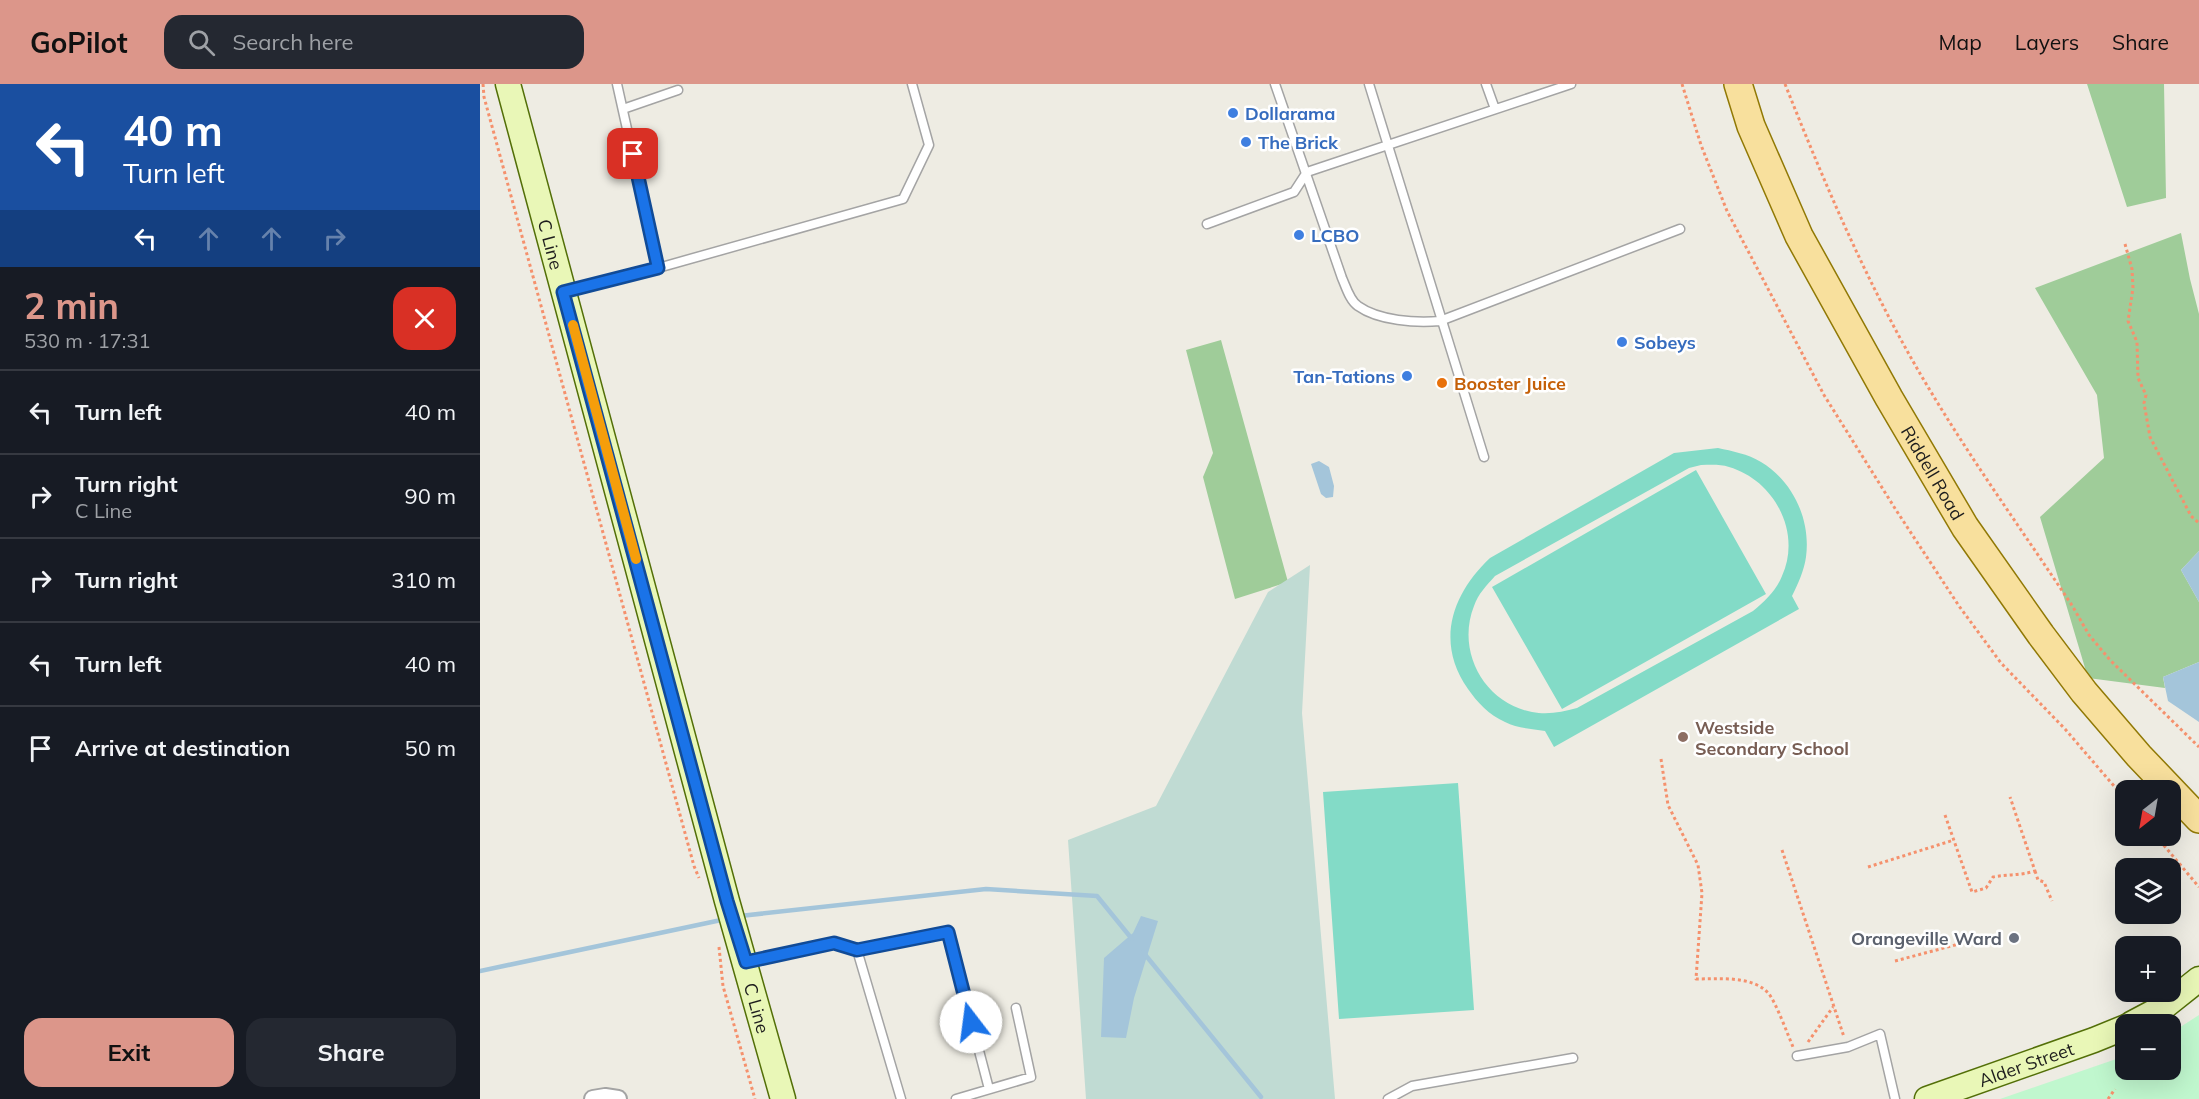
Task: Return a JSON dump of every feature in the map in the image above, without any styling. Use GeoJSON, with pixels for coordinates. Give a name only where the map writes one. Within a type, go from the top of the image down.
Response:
{"type":"FeatureCollection","features":[{"type":"Feature","properties":{"kind":"main road","name":"Riddell Road"},"geometry":{"type":"LineString","coordinates":[[1738,84],[1750,126],[1799,236],[1889,398],[1965,527],[2084,692],[2139,756],[2199,819]]}},
{"type":"Feature","properties":{"kind":"street","name":"C Line"},"geometry":{"type":"LineString","coordinates":[[507,84],[728,926],[746,962],[783,1099]]}},
{"type":"Feature","properties":{"kind":"street"},"geometry":{"type":"LineString","coordinates":[[2150,1014],[2165,1006],[2199,979]]}},
{"type":"Feature","properties":{"kind":"street","name":"Alder Street"},"geometry":{"type":"LineString","coordinates":[[1927,1099],[2115,1031]]}},
{"type":"Feature","properties":{"kind":"street"},"geometry":{"type":"LineString","coordinates":[[593,1099],[605,1097],[618,1099]]}},
{"type":"Feature","properties":{"kind":"lane"},"geometry":{"type":"LineString","coordinates":[[617,84],[658,268]]}},
{"type":"Feature","properties":{"kind":"lane"},"geometry":{"type":"LineString","coordinates":[[563,292],[658,268],[903,199],[929,145],[912,84]]}},
{"type":"Feature","properties":{"kind":"lane"},"geometry":{"type":"LineString","coordinates":[[1275,84],[1342,278],[1358,306],[1394,320],[1440,321],[1680,229]]}},
{"type":"Feature","properties":{"kind":"lane"},"geometry":{"type":"LineString","coordinates":[[1369,84],[1440,321],[1484,457]]}},
{"type":"Feature","properties":{"kind":"lane"},"geometry":{"type":"LineString","coordinates":[[1486,84],[1495,109]]}},
{"type":"Feature","properties":{"kind":"lane"},"geometry":{"type":"LineString","coordinates":[[1207,224],[1294,192],[1307,172],[1570,84]]}},
{"type":"Feature","properties":{"kind":"lane"},"geometry":{"type":"LineString","coordinates":[[623,109],[678,90]]}},
{"type":"Feature","properties":{"kind":"lane"},"geometry":{"type":"LineString","coordinates":[[746,962],[834,943],[857,950],[948,932],[989,1089]]}},
{"type":"Feature","properties":{"kind":"lane"},"geometry":{"type":"LineString","coordinates":[[857,950],[901,1099]]}},
{"type":"Feature","properties":{"kind":"lane"},"geometry":{"type":"LineString","coordinates":[[956,1099],[1031,1077],[1016,1008]]}},
{"type":"Feature","properties":{"kind":"lane"},"geometry":{"type":"LineString","coordinates":[[1797,1056],[1848,1047],[1880,1034],[1895,1099]]}},
{"type":"Feature","properties":{"kind":"lane"},"geometry":{"type":"LineString","coordinates":[[1388,1099],[1412,1086],[1573,1058]]}},
{"type":"Feature","properties":{"kind":"path"},"geometry":{"type":"LineString","coordinates":[[483,84],[484,98],[599,522],[694,866],[703,886]]}},
{"type":"Feature","properties":{"kind":"path"},"geometry":{"type":"LineString","coordinates":[[1682,84],[1701,145],[1728,211],[1824,395],[1959,606],[2001,663],[2065,729],[2115,787]]}},
{"type":"Feature","properties":{"kind":"path"},"geometry":{"type":"LineString","coordinates":[[1785,84],[1842,222],[1910,356],[1962,443],[2067,598],[2089,635],[2110,660],[2199,747]]}},
{"type":"Feature","properties":{"kind":"path"},"geometry":{"type":"LineString","coordinates":[[2125,244],[2132,269],[2133,288],[2128,321],[2137,342],[2138,378],[2146,395],[2144,403],[2150,437],[2190,516],[2199,523]]}},
{"type":"Feature","properties":{"kind":"path"},"geometry":{"type":"LineString","coordinates":[[1661,759],[1668,805],[1698,865],[1702,894],[1696,979],[1725,979],[1753,983],[1769,994],[1797,1056],[1833,1007]]}},
{"type":"Feature","properties":{"kind":"path"},"geometry":{"type":"LineString","coordinates":[[2010,797],[2037,880],[2043,882],[2052,902]]}},
{"type":"Feature","properties":{"kind":"path"},"geometry":{"type":"LineString","coordinates":[[1945,815],[1972,892],[1986,888],[1993,877],[2006,874],[2018,876],[2035,871]]}},
{"type":"Feature","properties":{"kind":"path"},"geometry":{"type":"LineString","coordinates":[[1868,867],[1954,840]]}},
{"type":"Feature","properties":{"kind":"path"},"geometry":{"type":"LineString","coordinates":[[2164,846],[2199,887]]}},
{"type":"Feature","properties":{"kind":"path"},"geometry":{"type":"LineString","coordinates":[[1782,850],[1848,1047]]}},
{"type":"Feature","properties":{"kind":"path"},"geometry":{"type":"LineString","coordinates":[[728,926],[723,986],[755,1099]]}},
{"type":"Feature","properties":{"kind":"path"},"geometry":{"type":"LineString","coordinates":[[1895,961],[1974,940]]}},
{"type":"Feature","properties":{"kind":"path"},"geometry":{"type":"LineString","coordinates":[[2108,1099],[2115,1089]]}},
{"type":"Feature","properties":{"kind":"green space"},"geometry":{"type":"Polygon","coordinates":[[[2087,84],[2164,84],[2166,198],[2127,207],[2087,84]]]}},
{"type":"Feature","properties":{"kind":"green space"},"geometry":{"type":"Polygon","coordinates":[[[2181,233],[2199,314],[2199,551],[2181,570],[2199,602],[2199,662],[2163,677],[2165,688],[2088,678],[2040,517],[2104,458],[2097,395],[2035,288],[2181,233]]]}},
{"type":"Feature","properties":{"kind":"green space"},"geometry":{"type":"Polygon","coordinates":[[[1221,340],[1288,582],[1235,599],[1203,477],[1213,453],[1186,350],[1221,340]]]}},
{"type":"Feature","properties":{"kind":"green space"},"geometry":{"type":"Polygon","coordinates":[[[2199,1015],[2199,1099],[2000,1099],[2115,1059],[2115,1080],[2181,1080],[2181,1027],[2199,1015]]]}},
{"type":"Feature","properties":{"kind":"shaded area"},"geometry":{"type":"Polygon","coordinates":[[[1718,448],[1751,457],[1772,470],[1791,491],[1806,529],[1807,543],[1805,562],[1792,596],[1799,609],[1554,747],[1545,731],[1514,726],[1494,716],[1468,689],[1452,654],[1450,636],[1452,619],[1466,587],[1490,558],[1674,453],[1718,448]],[[1701,465],[1689,468],[1495,576],[1480,594],[1474,606],[1469,623],[1469,640],[1478,672],[1500,698],[1515,707],[1538,713],[1555,713],[1577,708],[1753,611],[1770,595],[1780,581],[1787,559],[1786,526],[1780,510],[1759,483],[1745,474],[1726,466],[1701,465]]]}},
{"type":"Feature","properties":{"kind":"shaded area"},"geometry":{"type":"Polygon","coordinates":[[[1319,461],[1329,467],[1334,486],[1333,497],[1326,498],[1321,494],[1311,464],[1319,461]]]}},
{"type":"Feature","properties":{"kind":"shaded area"},"geometry":{"type":"Polygon","coordinates":[[[1696,470],[1766,594],[1562,709],[1492,587],[1696,470]]]}},
{"type":"Feature","properties":{"kind":"shaded area"},"geometry":{"type":"Polygon","coordinates":[[[2199,551],[2199,602],[2181,570],[2199,551]]]}},
{"type":"Feature","properties":{"kind":"shaded area"},"geometry":{"type":"Polygon","coordinates":[[[1310,565],[1302,713],[1335,1099],[1086,1099],[1068,840],[1156,806],[1268,592],[1310,565]]]}},
{"type":"Feature","properties":{"kind":"shaded area"},"geometry":{"type":"Polygon","coordinates":[[[2199,662],[2199,722],[2168,701],[2163,677],[2199,662]]]}},
{"type":"Feature","properties":{"kind":"shaded area"},"geometry":{"type":"Polygon","coordinates":[[[1458,783],[1474,1010],[1339,1019],[1323,792],[1458,783]]]}},
{"type":"Feature","properties":{"kind":"shaded area"},"geometry":{"type":"Polygon","coordinates":[[[1141,916],[1158,921],[1134,998],[1126,1038],[1101,1037],[1104,958],[1133,933],[1141,916]]]}},
{"type":"Feature","properties":{"kind":"waterway"},"geometry":{"type":"LineString","coordinates":[[740,916],[986,889],[1097,896],[1132,939]]}},
{"type":"Feature","properties":{"kind":"waterway"},"geometry":{"type":"LineString","coordinates":[[480,971],[726,919]]}},
{"type":"Feature","properties":{"kind":"waterway"},"geometry":{"type":"LineString","coordinates":[[1143,952],[1261,1097]]}},
{"type":"Feature","properties":{"kind":"slow traffic"},"geometry":{"type":"LineString","coordinates":[[573,325],[636,559]]}},
{"type":"Feature","properties":{"kind":"place","name":"Dollarama"},"geometry":{"type":"Point","coordinates":[1233,113]}},
{"type":"Feature","properties":{"kind":"place","name":"The Brick"},"geometry":{"type":"Point","coordinates":[1246,142]}},
{"type":"Feature","properties":{"kind":"place","name":"LCBO"},"geometry":{"type":"Point","coordinates":[1299,235]}},
{"type":"Feature","properties":{"kind":"place","name":"Sobeys"},"geometry":{"type":"Point","coordinates":[1622,342]}},
{"type":"Feature","properties":{"kind":"place","name":"Tan-Tations"},"geometry":{"type":"Point","coordinates":[1407,376]}},
{"type":"Feature","properties":{"kind":"place","name":"Booster Juice"},"geometry":{"type":"Point","coordinates":[1442,383]}},
{"type":"Feature","properties":{"kind":"place","name":"Westside Secondary School"},"geometry":{"type":"Point","coordinates":[1683,737]}},
{"type":"Feature","properties":{"kind":"place","name":"Orangeville Ward"},"geometry":{"type":"Point","coordinates":[2014,938]}},
{"type":"Feature","properties":{"kind":"route"},"geometry":{"type":"LineString","coordinates":[[633,154],[658,268],[563,292],[727,901],[746,962],[834,943],[857,950],[948,932],[971,1022]]}}]}
